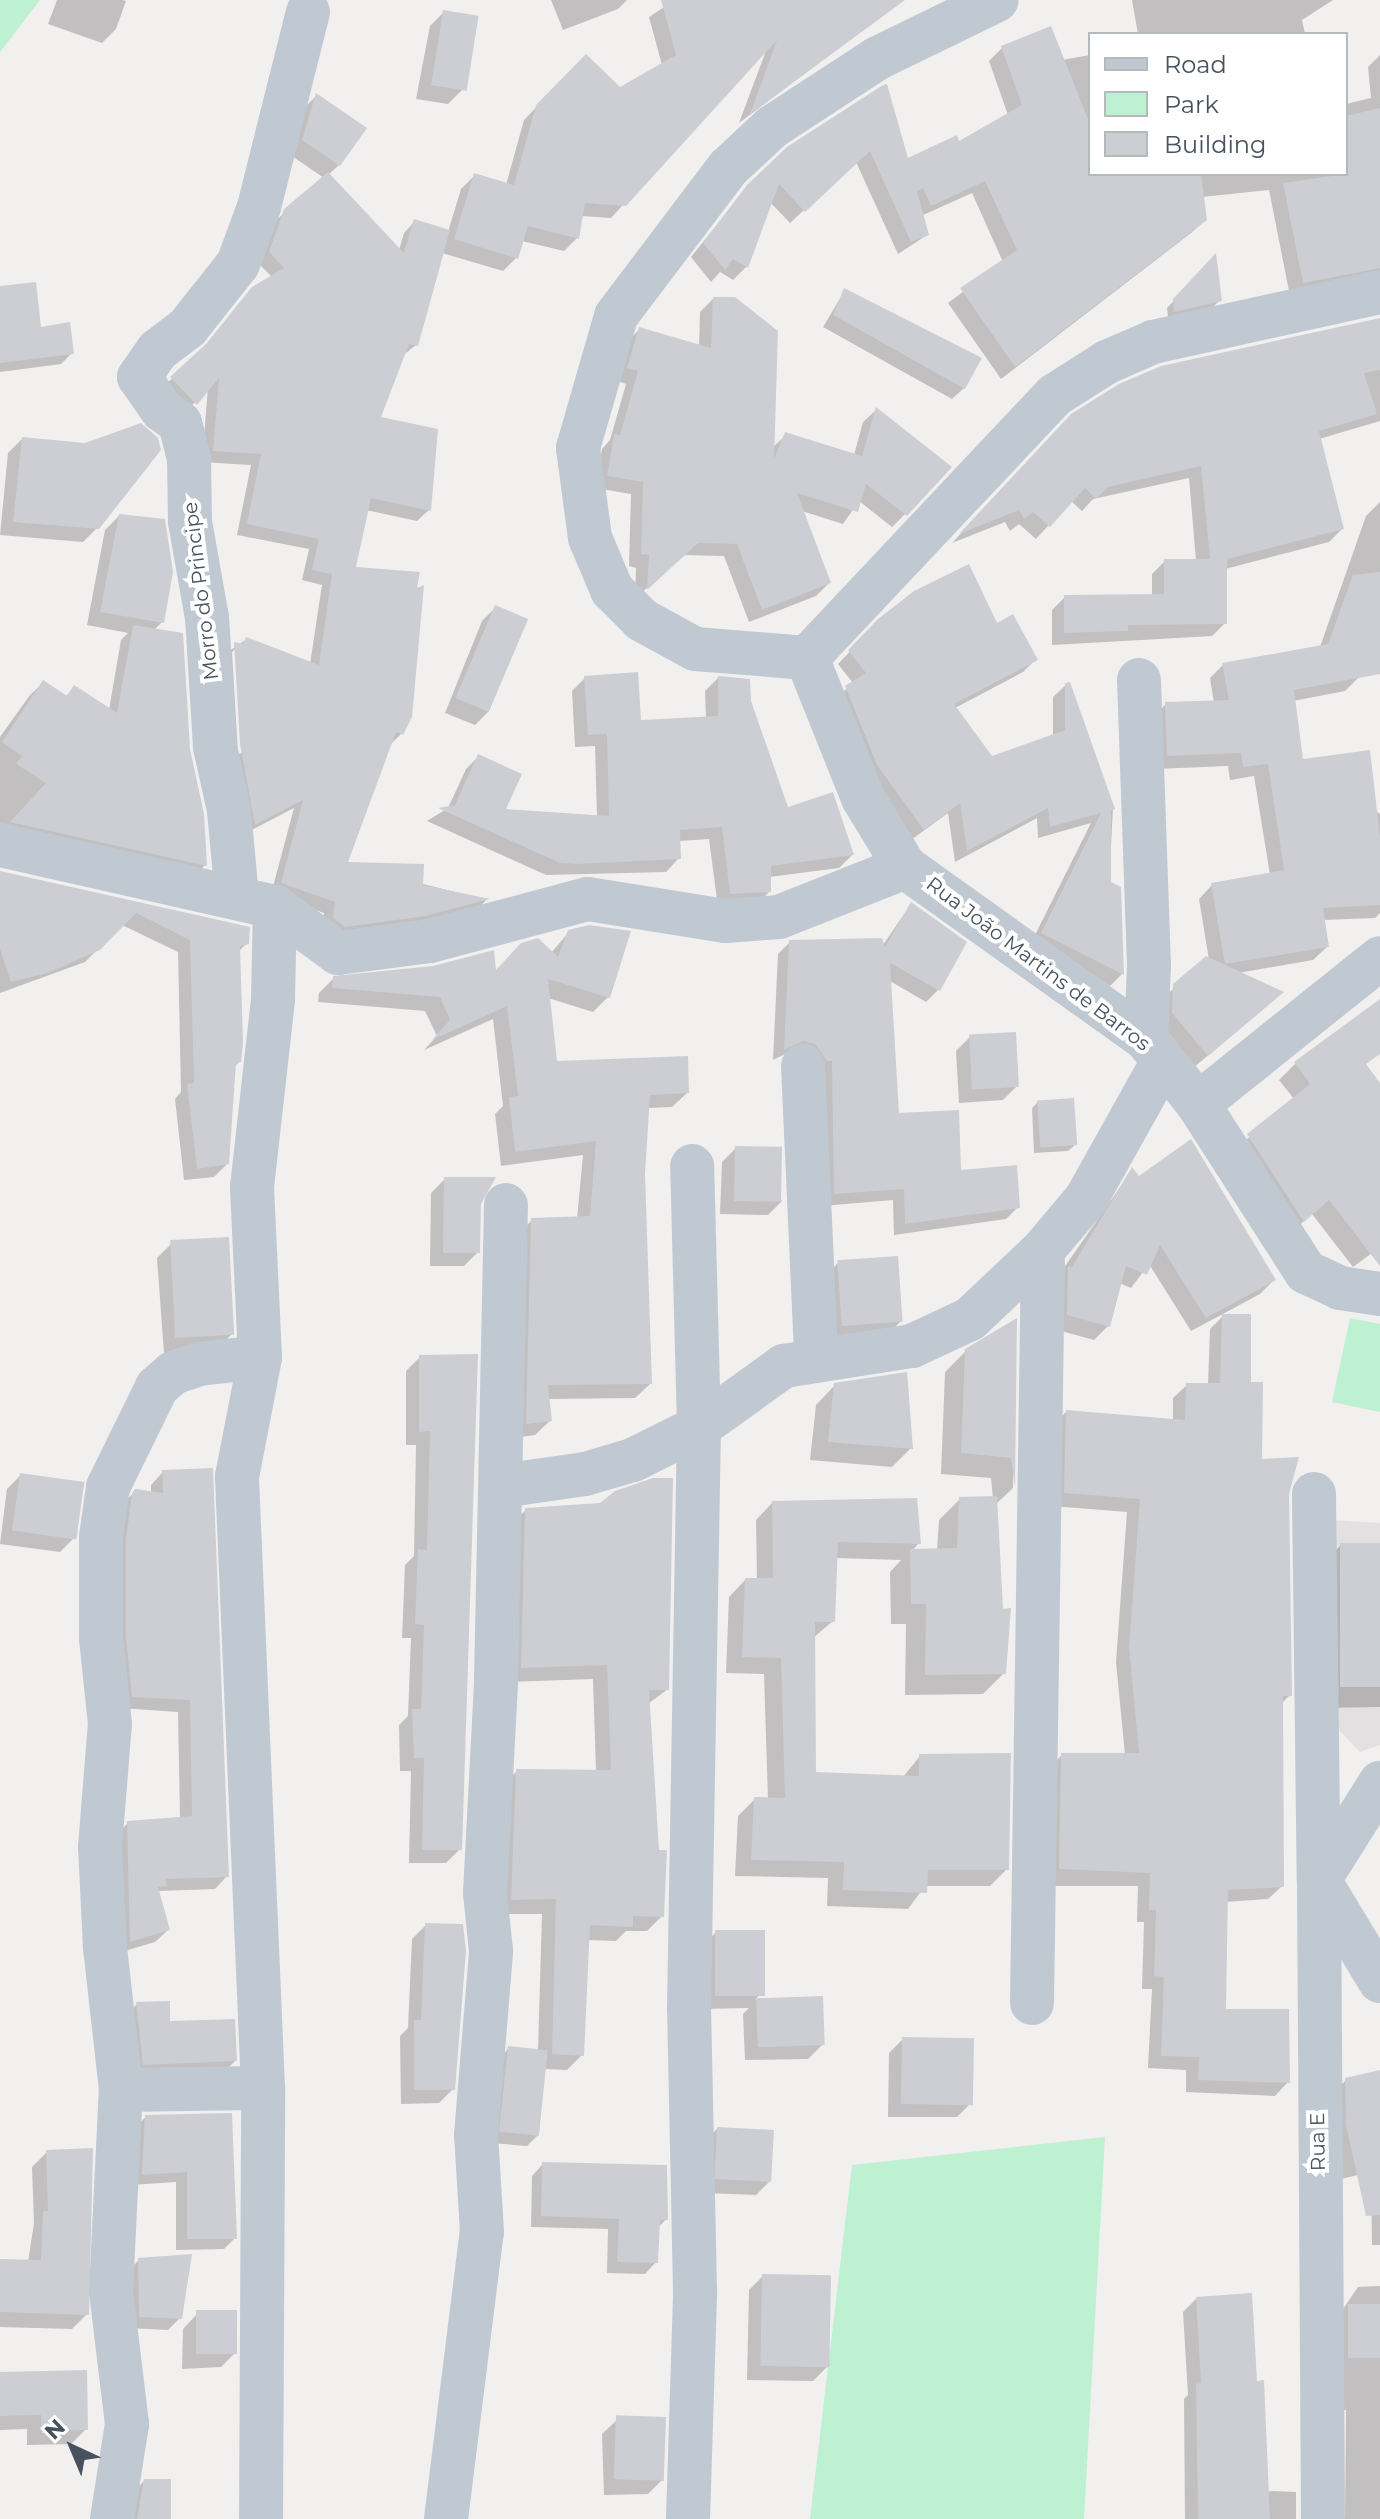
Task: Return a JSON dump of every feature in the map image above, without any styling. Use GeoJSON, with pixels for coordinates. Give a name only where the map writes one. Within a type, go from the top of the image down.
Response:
{"type":"FeatureCollection","features":[{"type":"Feature","properties":{"kind":"street"},"geometry":{"type":"LineString","coordinates":[[997,0],[878,58],[772,127],[728,168],[680,226],[616,316],[578,448],[590,538],[612,590],[642,620],[695,649],[807,658],[1003,445],[1068,387],[1153,342],[1380,292]]}},
{"type":"Feature","properties":{"kind":"street","name":"Morro do Principe"},"geometry":{"type":"LineString","coordinates":[[256,902],[229,810],[215,747],[207,618],[190,522],[189,459],[180,423],[162,410],[139,377],[158,350],[188,327],[238,264],[259,207],[308,12]]}},
{"type":"Feature","properties":{"kind":"street","name":"Rua João Martins de Barros"},"geometry":{"type":"LineString","coordinates":[[807,658],[863,798],[905,867],[1154,1050],[1198,1104],[1306,1272],[1340,1288],[1380,1294]]}},
{"type":"Feature","properties":{"kind":"street"},"geometry":{"type":"LineString","coordinates":[[501,1486],[633,1460],[699,1427],[784,1366],[816,1357],[912,1346],[941,1334],[970,1319],[1043,1250],[1086,1199],[1154,1050],[1139,680]]}},
{"type":"Feature","properties":{"kind":"street"},"geometry":{"type":"LineString","coordinates":[[0,845],[170,887],[256,902],[338,953],[430,941],[588,899],[725,921],[779,917],[905,867]]}},
{"type":"Feature","properties":{"kind":"street"},"geometry":{"type":"LineString","coordinates":[[256,902],[273,999],[252,1187],[260,1357],[237,1477],[263,2088],[261,2519]]}},
{"type":"Feature","properties":{"kind":"street"},"geometry":{"type":"LineString","coordinates":[[1198,1104],[1380,958]]}},
{"type":"Feature","properties":{"kind":"street"},"geometry":{"type":"LineString","coordinates":[[803,1066],[816,1357]]}},
{"type":"Feature","properties":{"kind":"street"},"geometry":{"type":"LineString","coordinates":[[688,2519],[695,2291],[689,2009],[699,1427],[692,1166]]}},
{"type":"Feature","properties":{"kind":"street"},"geometry":{"type":"LineString","coordinates":[[446,2519],[482,2232],[476,2135],[491,1951],[485,1893],[501,1486],[506,1205]]}},
{"type":"Feature","properties":{"kind":"street"},"geometry":{"type":"LineString","coordinates":[[1032,2003],[1043,1250]]}},
{"type":"Feature","properties":{"kind":"street"},"geometry":{"type":"LineString","coordinates":[[112,2519],[127,2424],[110,2239],[121,2090],[105,1948],[100,1847],[110,1724],[100,1601],[108,1487],[157,1387],[173,1373],[199,1364],[260,1357]]}},
{"type":"Feature","properties":{"kind":"street","name":"Rua E"},"geometry":{"type":"LineString","coordinates":[[1314,1494],[1323,2519]]}},
{"type":"Feature","properties":{"kind":"street"},"geometry":{"type":"LineString","coordinates":[[1380,1783],[1319,1880],[1380,1981]]}},
{"type":"Feature","properties":{"kind":"street"},"geometry":{"type":"LineString","coordinates":[[121,2090],[263,2088]]}},
{"type":"Feature","properties":{"kind":"shaded area"},"geometry":{"type":"Polygon","coordinates":[[[1331,1520],[1380,1523],[1380,1745],[1360,1752],[1331,1722],[1331,1520]]]}},
{"type":"Feature","properties":{"kind":"green space"},"geometry":{"type":"Polygon","coordinates":[[[0,0],[40,0],[0,52],[0,0]]]}},
{"type":"Feature","properties":{"kind":"green space"},"geometry":{"type":"Polygon","coordinates":[[[1350,1318],[1380,1324],[1380,1412],[1332,1402],[1350,1318]]]}},
{"type":"Feature","properties":{"kind":"green space"},"geometry":{"type":"Polygon","coordinates":[[[1105,2137],[1084,2519],[810,2519],[852,2165],[1105,2137]]]}},
{"type":"Feature","properties":{"kind":"building"},"geometry":{"type":"Polygon","coordinates":[[[661,0],[905,0],[750,114],[777,40],[626,206],[585,203],[579,239],[528,226],[518,259],[454,239],[474,173],[514,185],[536,105],[586,54],[620,87],[676,55],[661,0]]]}},
{"type":"Feature","properties":{"kind":"building"},"geometry":{"type":"Polygon","coordinates":[[[443,10],[479,16],[467,91],[431,85],[443,10]]]}},
{"type":"Feature","properties":{"kind":"building"},"geometry":{"type":"Polygon","coordinates":[[[1051,26],[1088,119],[1088,176],[1201,176],[1207,220],[1015,367],[960,288],[1017,250],[985,181],[931,206],[923,188],[917,191],[929,235],[911,242],[870,151],[805,212],[779,184],[748,268],[733,259],[725,270],[703,243],[747,185],[787,147],[883,85],[887,84],[908,158],[957,135],[959,141],[1022,105],[1001,46],[1051,26]]]}},
{"type":"Feature","properties":{"kind":"building"},"geometry":{"type":"Polygon","coordinates":[[[316,93],[367,128],[340,166],[302,140],[316,93]]]}},
{"type":"Feature","properties":{"kind":"building"},"geometry":{"type":"Polygon","coordinates":[[[1380,108],[1380,268],[1303,283],[1283,183],[1348,176],[1348,116],[1380,108]]]}},
{"type":"Feature","properties":{"kind":"building"},"geometry":{"type":"Polygon","coordinates":[[[328,172],[404,253],[414,219],[450,230],[418,346],[409,344],[381,417],[438,429],[431,511],[371,498],[356,567],[420,572],[417,588],[424,585],[412,717],[403,735],[396,732],[348,862],[424,864],[423,885],[490,899],[425,916],[345,927],[333,918],[335,902],[281,883],[303,800],[255,825],[240,744],[234,642],[243,644],[246,637],[319,665],[332,574],[312,570],[319,539],[247,524],[261,454],[213,451],[219,378],[197,405],[170,377],[207,343],[252,287],[284,268],[269,252],[284,209],[328,172]]]}},
{"type":"Feature","properties":{"kind":"building"},"geometry":{"type":"Polygon","coordinates":[[[1216,253],[1222,301],[1174,312],[1173,299],[1216,253]]]}},
{"type":"Feature","properties":{"kind":"building"},"geometry":{"type":"Polygon","coordinates":[[[36,282],[41,327],[70,322],[74,354],[0,363],[0,286],[36,282]]]}},
{"type":"Feature","properties":{"kind":"building"},"geometry":{"type":"Polygon","coordinates":[[[844,288],[982,358],[965,389],[833,315],[844,288]]]}},
{"type":"Feature","properties":{"kind":"building"},"geometry":{"type":"Polygon","coordinates":[[[713,297],[735,297],[778,331],[774,459],[785,432],[862,456],[876,407],[952,467],[907,516],[866,484],[858,512],[797,493],[831,583],[762,610],[737,544],[698,543],[647,590],[649,555],[641,554],[643,482],[607,476],[614,434],[620,435],[638,371],[627,368],[639,327],[711,348],[713,297]]]}},
{"type":"Feature","properties":{"kind":"building"},"geometry":{"type":"Polygon","coordinates":[[[1380,318],[1380,370],[1364,373],[1377,414],[1319,431],[1344,529],[1227,559],[1227,624],[1128,625],[1128,631],[1064,633],[1064,595],[1164,594],[1164,559],[1210,559],[1201,466],[1108,487],[1096,499],[1085,488],[1050,527],[1033,512],[1024,519],[1019,510],[959,534],[1071,414],[1119,384],[1161,366],[1380,318]]]}},
{"type":"Feature","properties":{"kind":"building"},"geometry":{"type":"Polygon","coordinates":[[[141,423],[158,438],[161,450],[99,529],[13,522],[22,437],[85,443],[141,423]]]}},
{"type":"Feature","properties":{"kind":"building"},"geometry":{"type":"Polygon","coordinates":[[[119,514],[165,519],[173,572],[164,623],[100,612],[119,514]]]}},
{"type":"Feature","properties":{"kind":"building"},"geometry":{"type":"Polygon","coordinates":[[[969,564],[997,623],[1013,614],[1038,660],[954,704],[992,756],[1065,730],[1065,683],[1070,682],[1115,809],[1111,810],[1111,882],[1121,887],[1124,975],[1041,933],[1101,813],[1050,827],[1048,808],[967,851],[960,803],[924,830],[877,765],[845,686],[866,673],[848,650],[878,619],[914,591],[969,564]]]}},
{"type":"Feature","properties":{"kind":"building"},"geometry":{"type":"Polygon","coordinates":[[[1380,572],[1380,674],[1294,690],[1303,759],[1370,750],[1380,837],[1380,905],[1323,908],[1329,947],[1225,964],[1211,883],[1284,870],[1268,764],[1243,767],[1241,753],[1167,756],[1165,702],[1229,700],[1222,663],[1328,644],[1353,575],[1380,572]]]}},
{"type":"Feature","properties":{"kind":"building"},"geometry":{"type":"Polygon","coordinates":[[[495,605],[528,619],[489,712],[456,698],[495,605]]]}},
{"type":"Feature","properties":{"kind":"building"},"geometry":{"type":"Polygon","coordinates":[[[133,625],[183,633],[190,749],[204,814],[207,866],[10,822],[46,783],[16,764],[22,756],[2,742],[43,680],[67,696],[74,685],[117,713],[133,625]]]}},
{"type":"Feature","properties":{"kind":"building"},"geometry":{"type":"Polygon","coordinates":[[[638,672],[641,720],[718,716],[718,676],[750,679],[751,701],[788,807],[833,792],[854,855],[771,866],[771,892],[730,894],[722,827],[680,830],[681,859],[560,863],[438,808],[455,805],[478,754],[522,774],[506,809],[609,816],[607,734],[588,735],[584,676],[638,672]]]}},
{"type":"Feature","properties":{"kind":"building"},"geometry":{"type":"Polygon","coordinates":[[[0,871],[250,927],[249,944],[240,946],[243,1043],[241,1062],[236,1063],[229,1164],[197,1169],[187,1084],[194,1083],[190,940],[136,913],[100,950],[48,973],[11,982],[0,949],[0,871]]]}},
{"type":"Feature","properties":{"kind":"building"},"geometry":{"type":"Polygon","coordinates":[[[911,902],[967,942],[940,991],[890,963],[899,1113],[959,1110],[961,1170],[1017,1165],[1020,1208],[905,1224],[904,1189],[834,1194],[832,1061],[827,1061],[815,1044],[803,1041],[784,1050],[789,940],[882,938],[885,947],[911,902]]]}},
{"type":"Feature","properties":{"kind":"building"},"geometry":{"type":"Polygon","coordinates":[[[589,925],[631,931],[610,998],[548,979],[557,1061],[688,1056],[689,1093],[650,1095],[645,1174],[652,1384],[548,1385],[552,1421],[526,1424],[531,1218],[590,1216],[596,1141],[515,1152],[509,1097],[518,1096],[507,1006],[432,1040],[450,1020],[440,997],[332,988],[333,976],[433,966],[494,950],[496,970],[521,943],[538,938],[558,957],[568,930],[589,925]]]}},
{"type":"Feature","properties":{"kind":"building"},"geometry":{"type":"Polygon","coordinates":[[[1206,956],[1284,992],[1208,1056],[1172,1013],[1173,984],[1206,956]]]}},
{"type":"Feature","properties":{"kind":"building"},"geometry":{"type":"Polygon","coordinates":[[[1380,999],[1380,1054],[1366,1064],[1380,1083],[1380,1266],[1329,1200],[1304,1222],[1247,1134],[1310,1084],[1294,1062],[1380,999]]]}},
{"type":"Feature","properties":{"kind":"building"},"geometry":{"type":"Polygon","coordinates":[[[1016,1032],[1019,1087],[972,1089],[969,1034],[1016,1032]]]}},
{"type":"Feature","properties":{"kind":"building"},"geometry":{"type":"Polygon","coordinates":[[[1074,1098],[1077,1145],[1040,1147],[1037,1101],[1074,1098]]]}},
{"type":"Feature","properties":{"kind":"building"},"geometry":{"type":"Polygon","coordinates":[[[1191,1139],[1276,1280],[1206,1318],[1160,1245],[1147,1275],[1126,1266],[1110,1327],[1067,1315],[1068,1266],[1072,1267],[1132,1167],[1139,1176],[1191,1139]]]}},
{"type":"Feature","properties":{"kind":"building"},"geometry":{"type":"Polygon","coordinates":[[[735,1146],[782,1147],[781,1202],[734,1201],[735,1146]]]}},
{"type":"Feature","properties":{"kind":"building"},"geometry":{"type":"Polygon","coordinates":[[[444,1177],[496,1177],[481,1204],[480,1253],[443,1253],[444,1177]]]}},
{"type":"Feature","properties":{"kind":"building"},"geometry":{"type":"Polygon","coordinates":[[[229,1237],[234,1335],[175,1338],[170,1240],[229,1237]]]}},
{"type":"Feature","properties":{"kind":"building"},"geometry":{"type":"Polygon","coordinates":[[[898,1256],[903,1322],[842,1326],[837,1260],[898,1256]]]}},
{"type":"Feature","properties":{"kind":"building"},"geometry":{"type":"Polygon","coordinates":[[[1222,1314],[1251,1314],[1251,1382],[1263,1382],[1262,1459],[1299,1457],[1289,1494],[1292,1696],[1283,1696],[1284,1887],[1228,1890],[1226,2009],[1289,2009],[1290,2083],[1198,2080],[1199,2057],[1161,2056],[1164,1977],[1154,1976],[1156,1910],[1149,1910],[1150,1873],[1059,1869],[1061,1753],[1139,1753],[1129,1647],[1140,1499],[1064,1493],[1066,1410],[1185,1420],[1186,1383],[1220,1383],[1222,1314]]]}},
{"type":"Feature","properties":{"kind":"building"},"geometry":{"type":"Polygon","coordinates":[[[1017,1318],[1015,1488],[1011,1458],[961,1453],[965,1349],[1017,1318]]]}},
{"type":"Feature","properties":{"kind":"building"},"geometry":{"type":"Polygon","coordinates":[[[478,1354],[462,1850],[422,1850],[424,1758],[414,1758],[412,1709],[421,1709],[424,1625],[415,1624],[418,1549],[427,1550],[430,1431],[419,1432],[419,1355],[478,1354]]]}},
{"type":"Feature","properties":{"kind":"building"},"geometry":{"type":"Polygon","coordinates":[[[907,1372],[913,1449],[828,1442],[834,1383],[907,1372]]]}},
{"type":"Feature","properties":{"kind":"building"},"geometry":{"type":"Polygon","coordinates":[[[213,1468],[229,1877],[166,1879],[167,1886],[158,1887],[170,1930],[130,1942],[127,1821],[192,1816],[190,1700],[132,1697],[126,1638],[126,1539],[132,1494],[135,1489],[163,1493],[162,1470],[213,1468]]]}},
{"type":"Feature","properties":{"kind":"building"},"geometry":{"type":"Polygon","coordinates":[[[20,1473],[84,1482],[76,1539],[12,1530],[20,1473]]]}},
{"type":"Feature","properties":{"kind":"building"},"geometry":{"type":"Polygon","coordinates":[[[653,1478],[673,1478],[669,1690],[649,1690],[659,1850],[667,1850],[664,1917],[633,1916],[633,1927],[590,1925],[584,2056],[552,2054],[556,1899],[511,1900],[516,1769],[611,1770],[607,1665],[521,1668],[525,1508],[600,1503],[615,1491],[653,1478]]]}},
{"type":"Feature","properties":{"kind":"building"},"geometry":{"type":"Polygon","coordinates":[[[997,1496],[1003,1609],[1011,1608],[1006,1674],[925,1675],[926,1604],[911,1604],[910,1549],[957,1548],[959,1497],[997,1496]]]}},
{"type":"Feature","properties":{"kind":"building"},"geometry":{"type":"Polygon","coordinates":[[[917,1498],[921,1544],[838,1542],[835,1622],[815,1622],[816,1772],[919,1776],[919,1754],[1011,1753],[1009,1870],[928,1870],[927,1893],[843,1890],[844,1862],[751,1860],[754,1797],[785,1798],[781,1658],[742,1657],[745,1578],[773,1578],[772,1501],[917,1498]]]}},
{"type":"Feature","properties":{"kind":"building"},"geometry":{"type":"Polygon","coordinates":[[[1340,1543],[1380,1543],[1380,1687],[1340,1687],[1340,1543]]]}},
{"type":"Feature","properties":{"kind":"building"},"geometry":{"type":"Polygon","coordinates":[[[425,1923],[463,1924],[466,1951],[455,2090],[414,2090],[414,2020],[421,2020],[425,1923]]]}},
{"type":"Feature","properties":{"kind":"building"},"geometry":{"type":"Polygon","coordinates":[[[715,1930],[765,1930],[765,1996],[715,1996],[715,1930]]]}},
{"type":"Feature","properties":{"kind":"building"},"geometry":{"type":"Polygon","coordinates":[[[823,1996],[825,2045],[758,2047],[756,1998],[823,1996]]]}},
{"type":"Feature","properties":{"kind":"building"},"geometry":{"type":"Polygon","coordinates":[[[170,2001],[170,2021],[235,2019],[237,2061],[143,2065],[136,2002],[170,2001]]]}},
{"type":"Feature","properties":{"kind":"building"},"geometry":{"type":"Polygon","coordinates":[[[902,2037],[974,2038],[973,2105],[901,2104],[902,2037]]]}},
{"type":"Feature","properties":{"kind":"building"},"geometry":{"type":"Polygon","coordinates":[[[508,2046],[548,2050],[539,2136],[499,2132],[508,2046]]]}},
{"type":"Feature","properties":{"kind":"building"},"geometry":{"type":"Polygon","coordinates":[[[1380,2070],[1380,2215],[1366,2216],[1346,2125],[1345,2078],[1380,2070]]]}},
{"type":"Feature","properties":{"kind":"building"},"geometry":{"type":"Polygon","coordinates":[[[232,2113],[237,2239],[187,2239],[187,2172],[142,2175],[145,2115],[232,2113]]]}},
{"type":"Feature","properties":{"kind":"building"},"geometry":{"type":"Polygon","coordinates":[[[717,2127],[774,2130],[771,2182],[714,2179],[717,2127]]]}},
{"type":"Feature","properties":{"kind":"building"},"geometry":{"type":"Polygon","coordinates":[[[93,2148],[89,2315],[0,2312],[0,2259],[41,2260],[43,2211],[48,2211],[46,2150],[93,2148]]]}},
{"type":"Feature","properties":{"kind":"building"},"geometry":{"type":"Polygon","coordinates":[[[542,2162],[667,2165],[668,2220],[660,2220],[658,2263],[617,2262],[619,2219],[541,2216],[542,2162]]]}},
{"type":"Feature","properties":{"kind":"building"},"geometry":{"type":"Polygon","coordinates":[[[192,2254],[182,2319],[139,2317],[138,2258],[192,2254]]]}},
{"type":"Feature","properties":{"kind":"building"},"geometry":{"type":"Polygon","coordinates":[[[762,2274],[831,2275],[829,2367],[760,2366],[762,2274]]]}},
{"type":"Feature","properties":{"kind":"building"},"geometry":{"type":"Polygon","coordinates":[[[1252,2293],[1257,2381],[1264,2380],[1270,2519],[1198,2519],[1196,2384],[1201,2383],[1196,2297],[1252,2293]]]}},
{"type":"Feature","properties":{"kind":"building"},"geometry":{"type":"Polygon","coordinates":[[[1348,2304],[1380,2304],[1380,2358],[1348,2358],[1348,2304]]]}},
{"type":"Feature","properties":{"kind":"building"},"geometry":{"type":"Polygon","coordinates":[[[196,2310],[237,2310],[237,2354],[196,2354],[196,2310]]]}},
{"type":"Feature","properties":{"kind":"building"},"geometry":{"type":"Polygon","coordinates":[[[87,2370],[88,2430],[41,2431],[41,2415],[0,2416],[0,2372],[87,2370]]]}},
{"type":"Feature","properties":{"kind":"building"},"geometry":{"type":"Polygon","coordinates":[[[616,2415],[666,2417],[664,2481],[614,2479],[616,2415]]]}},
{"type":"Feature","properties":{"kind":"building"},"geometry":{"type":"Polygon","coordinates":[[[144,2479],[171,2479],[171,2519],[137,2519],[144,2479]]]}}]}
